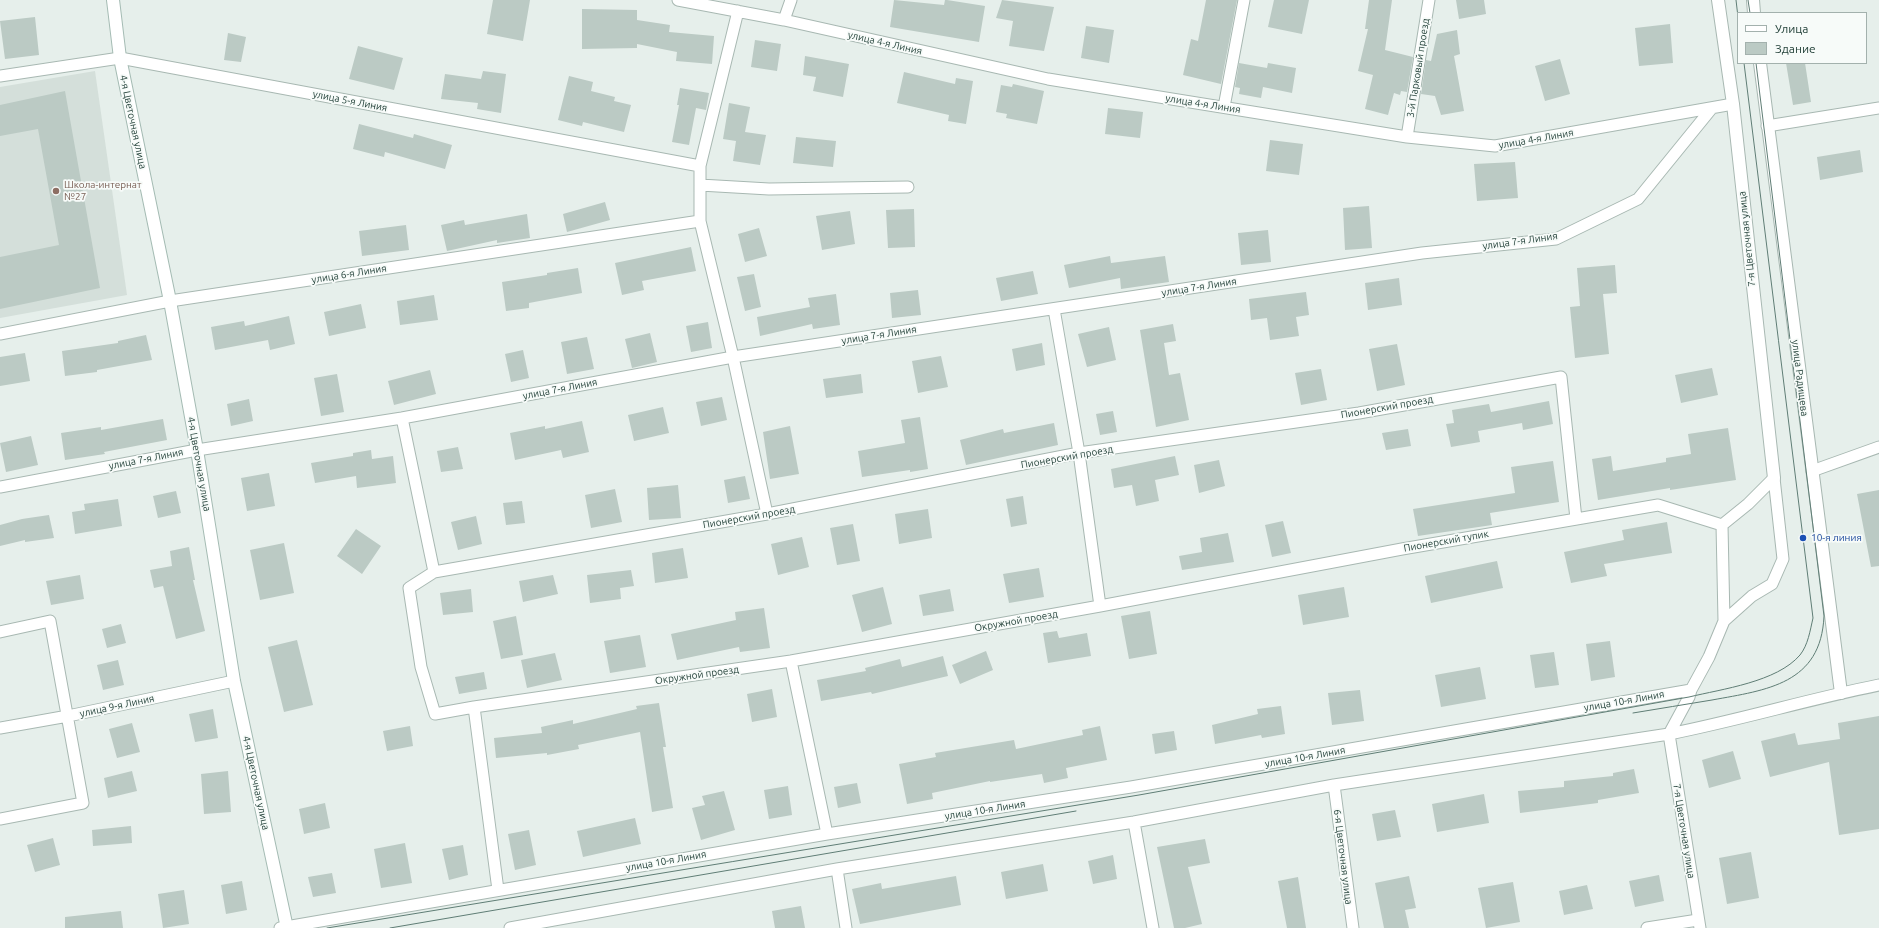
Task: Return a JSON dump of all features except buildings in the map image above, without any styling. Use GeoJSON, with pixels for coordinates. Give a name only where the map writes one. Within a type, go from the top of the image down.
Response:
{"type":"FeatureCollection","features":[{"type":"Feature","properties":{"kind":"street","name":"4-я Цветочная улица"},"geometry":{"type":"LineString","coordinates":[[113,0],[120,58],[170,301],[197,450],[234,681],[284,928]]}},
{"type":"Feature","properties":{"kind":"street","name":"7-я Цветочная улица"},"geometry":{"type":"LineString","coordinates":[[1718,0],[1733,104],[1774,478]]}},
{"type":"Feature","properties":{"kind":"street"},"geometry":{"type":"LineString","coordinates":[[1753,0],[1754,12]]}},
{"type":"Feature","properties":{"kind":"street","name":"улица Радищева"},"geometry":{"type":"LineString","coordinates":[[1760,64],[1841,692]]}},
{"type":"Feature","properties":{"kind":"lane","name":"улица 4-я Линия"},"geometry":{"type":"LineString","coordinates":[[678,0],[784,20],[1048,79],[1407,137],[1495,146],[1733,104]]}},
{"type":"Feature","properties":{"kind":"lane"},"geometry":{"type":"LineString","coordinates":[[784,20],[791,0]]}},
{"type":"Feature","properties":{"kind":"lane"},"geometry":{"type":"LineString","coordinates":[[1224,107],[1244,0]]}},
{"type":"Feature","properties":{"kind":"lane","name":"3-й Парковый проезд"},"geometry":{"type":"LineString","coordinates":[[1407,137],[1429,0]]}},
{"type":"Feature","properties":{"kind":"lane"},"geometry":{"type":"LineString","coordinates":[[738,11],[700,166],[700,221],[733,357],[767,514]]}},
{"type":"Feature","properties":{"kind":"lane","name":"улица 5-я Линия"},"geometry":{"type":"LineString","coordinates":[[0,76],[120,58],[700,166]]}},
{"type":"Feature","properties":{"kind":"lane","name":"улица 7-я Линия"},"geometry":{"type":"LineString","coordinates":[[0,487],[197,450],[402,418],[733,357],[1422,253],[1556,239],[1638,199],[1712,108]]}},
{"type":"Feature","properties":{"kind":"lane"},"geometry":{"type":"LineString","coordinates":[[1767,126],[1879,108]]}},
{"type":"Feature","properties":{"kind":"lane"},"geometry":{"type":"LineString","coordinates":[[700,185],[769,188],[908,187]]}},
{"type":"Feature","properties":{"kind":"lane","name":"улица 6-я Линия"},"geometry":{"type":"LineString","coordinates":[[0,334],[170,301],[700,221]]}},
{"type":"Feature","properties":{"kind":"lane"},"geometry":{"type":"LineString","coordinates":[[1054,309],[1079,453],[1100,606]]}},
{"type":"Feature","properties":{"kind":"lane","name":"Пионерский проезд"},"geometry":{"type":"LineString","coordinates":[[434,572],[767,514],[1079,453],[1359,413],[1561,377],[1576,520]]}},
{"type":"Feature","properties":{"kind":"lane"},"geometry":{"type":"LineString","coordinates":[[402,418],[434,572]]}},
{"type":"Feature","properties":{"kind":"lane"},"geometry":{"type":"LineString","coordinates":[[1812,471],[1879,447]]}},
{"type":"Feature","properties":{"kind":"lane"},"geometry":{"type":"LineString","coordinates":[[1670,734],[1689,697],[1691,690],[1709,658],[1724,621],[1722,525],[1748,504],[1774,478]]}},
{"type":"Feature","properties":{"kind":"lane"},"geometry":{"type":"LineString","coordinates":[[1724,621],[1752,596],[1772,584],[1783,559],[1774,478]]}},
{"type":"Feature","properties":{"kind":"lane","name":"Пионерский тупик"},"geometry":{"type":"LineString","coordinates":[[1100,606],[1402,549],[1658,505],[1722,525]]}},
{"type":"Feature","properties":{"kind":"lane","name":"Окружной проезд"},"geometry":{"type":"LineString","coordinates":[[434,572],[409,588],[421,667],[435,714],[791,661],[1100,606]]}},
{"type":"Feature","properties":{"kind":"lane"},"geometry":{"type":"LineString","coordinates":[[0,632],[50,622],[83,804],[0,819]]}},
{"type":"Feature","properties":{"kind":"lane"},"geometry":{"type":"LineString","coordinates":[[791,661],[827,834]]}},
{"type":"Feature","properties":{"kind":"lane","name":"улица 9-я Линия"},"geometry":{"type":"LineString","coordinates":[[0,728],[68,716],[234,681]]}},
{"type":"Feature","properties":{"kind":"lane"},"geometry":{"type":"LineString","coordinates":[[510,928],[837,869],[1134,822],[1334,785],[1670,734],[1721,724],[1841,692],[1879,685]]}},
{"type":"Feature","properties":{"kind":"lane","name":"улица 10-я Линия"},"geometry":{"type":"LineString","coordinates":[[284,928],[827,834],[1131,787],[1691,690]]}},
{"type":"Feature","properties":{"kind":"lane"},"geometry":{"type":"LineString","coordinates":[[474,707],[498,890]]}},
{"type":"Feature","properties":{"kind":"lane","name":"7-я Цветочная улица"},"geometry":{"type":"LineString","coordinates":[[1670,734],[1699,924]]}},
{"type":"Feature","properties":{"kind":"lane","name":"6-я Цветочная улица"},"geometry":{"type":"LineString","coordinates":[[1334,785],[1353,928]]}},
{"type":"Feature","properties":{"kind":"lane"},"geometry":{"type":"LineString","coordinates":[[1134,822],[1153,928]]}},
{"type":"Feature","properties":{"kind":"lane"},"geometry":{"type":"LineString","coordinates":[[837,869],[846,928]]}},
{"type":"Feature","properties":{"kind":"lane"},"geometry":{"type":"LineString","coordinates":[[1647,928],[1699,924]]}},
{"type":"Feature","properties":{"kind":"shaded area","name":"Школа-интернат №27"},"geometry":{"type":"Polygon","coordinates":[[[95,71],[127,295],[0,318],[0,87],[95,71]]]}},
{"type":"Feature","properties":{"kind":"tram line"},"geometry":{"type":"LineString","coordinates":[[1736,0],[1737,12]]}},
{"type":"Feature","properties":{"kind":"tram line"},"geometry":{"type":"LineString","coordinates":[[1748,0],[1750,12]]}},
{"type":"Feature","properties":{"kind":"tram line"},"geometry":{"type":"LineString","coordinates":[[327,928],[1139,795],[1689,697],[1748,683],[1778,672],[1790,664],[1803,651],[1813,618],[1744,64]]}},
{"type":"Feature","properties":{"kind":"tram line"},"geometry":{"type":"LineString","coordinates":[[1633,713],[1732,696],[1771,687],[1788,680],[1802,670],[1813,656],[1821,639],[1824,616],[1756,64]]}},
{"type":"Feature","properties":{"kind":"tram line"},"geometry":{"type":"LineString","coordinates":[[390,928],[1076,811]]}},
{"type":"Feature","properties":{"kind":"place","name":"Школа-интернат №27"},"geometry":{"type":"Point","coordinates":[56,191]}},
{"type":"Feature","properties":{"kind":"place","name":"10-я линия"},"geometry":{"type":"Point","coordinates":[1803,538]}}]}
